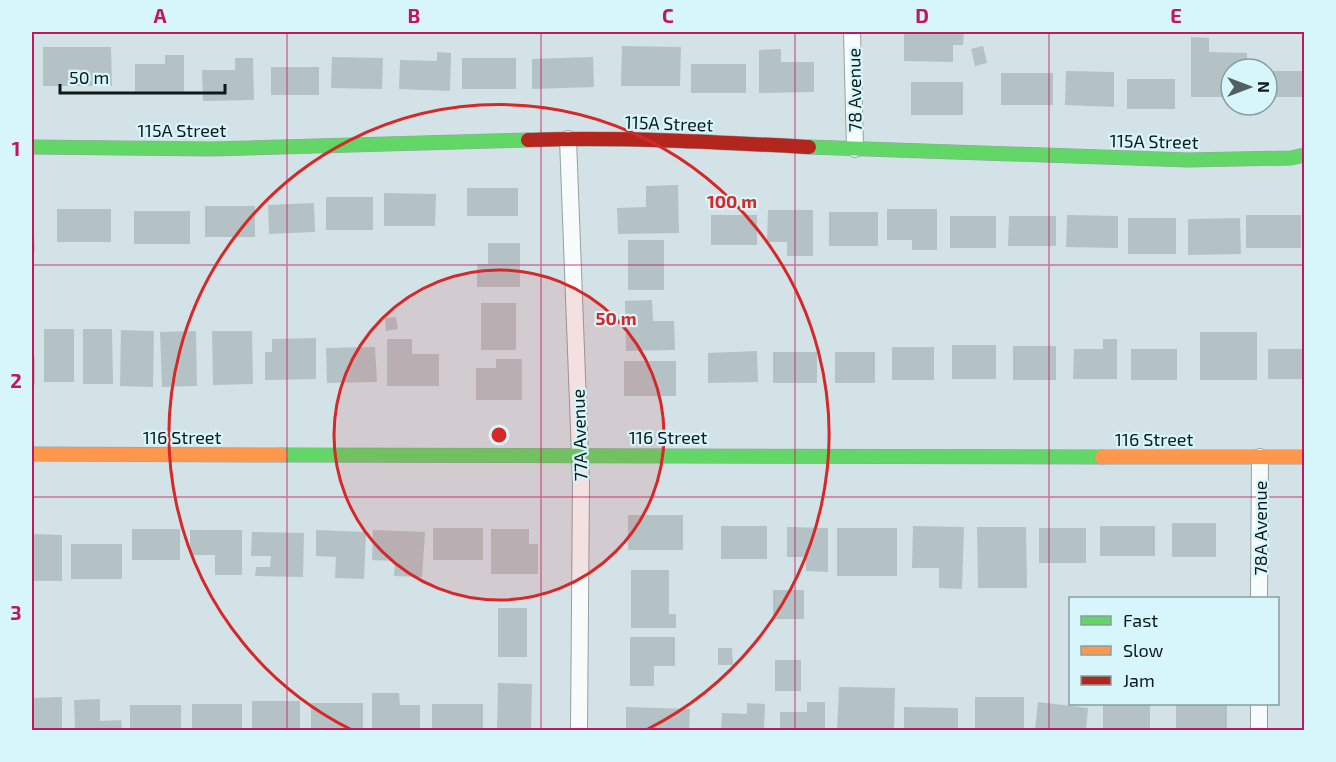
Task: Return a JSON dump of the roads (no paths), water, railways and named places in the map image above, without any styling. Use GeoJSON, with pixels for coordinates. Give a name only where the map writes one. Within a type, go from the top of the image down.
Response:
{"type":"FeatureCollection","features":[{"type":"Feature","properties":{"kind":"street","name":"78 Avenue"},"geometry":{"type":"LineString","coordinates":[[852,32],[855,149]]}},
{"type":"Feature","properties":{"kind":"street","name":"115A Street"},"geometry":{"type":"LineString","coordinates":[[32,147],[212,148],[568,139],[670,140],[855,149],[1188,160],[1291,158],[1305,155]]}},
{"type":"Feature","properties":{"kind":"street","name":"77A Avenue"},"geometry":{"type":"LineString","coordinates":[[568,139],[581,482],[579,730]]}},
{"type":"Feature","properties":{"kind":"street","name":"116 Street"},"geometry":{"type":"LineString","coordinates":[[32,454],[1305,457]]}},
{"type":"Feature","properties":{"kind":"street","name":"78A Avenue"},"geometry":{"type":"LineString","coordinates":[[1260,457],[1260,597]]}},
{"type":"Feature","properties":{"kind":"street"},"geometry":{"type":"LineString","coordinates":[[1259,705],[1259,730]]}}]}
